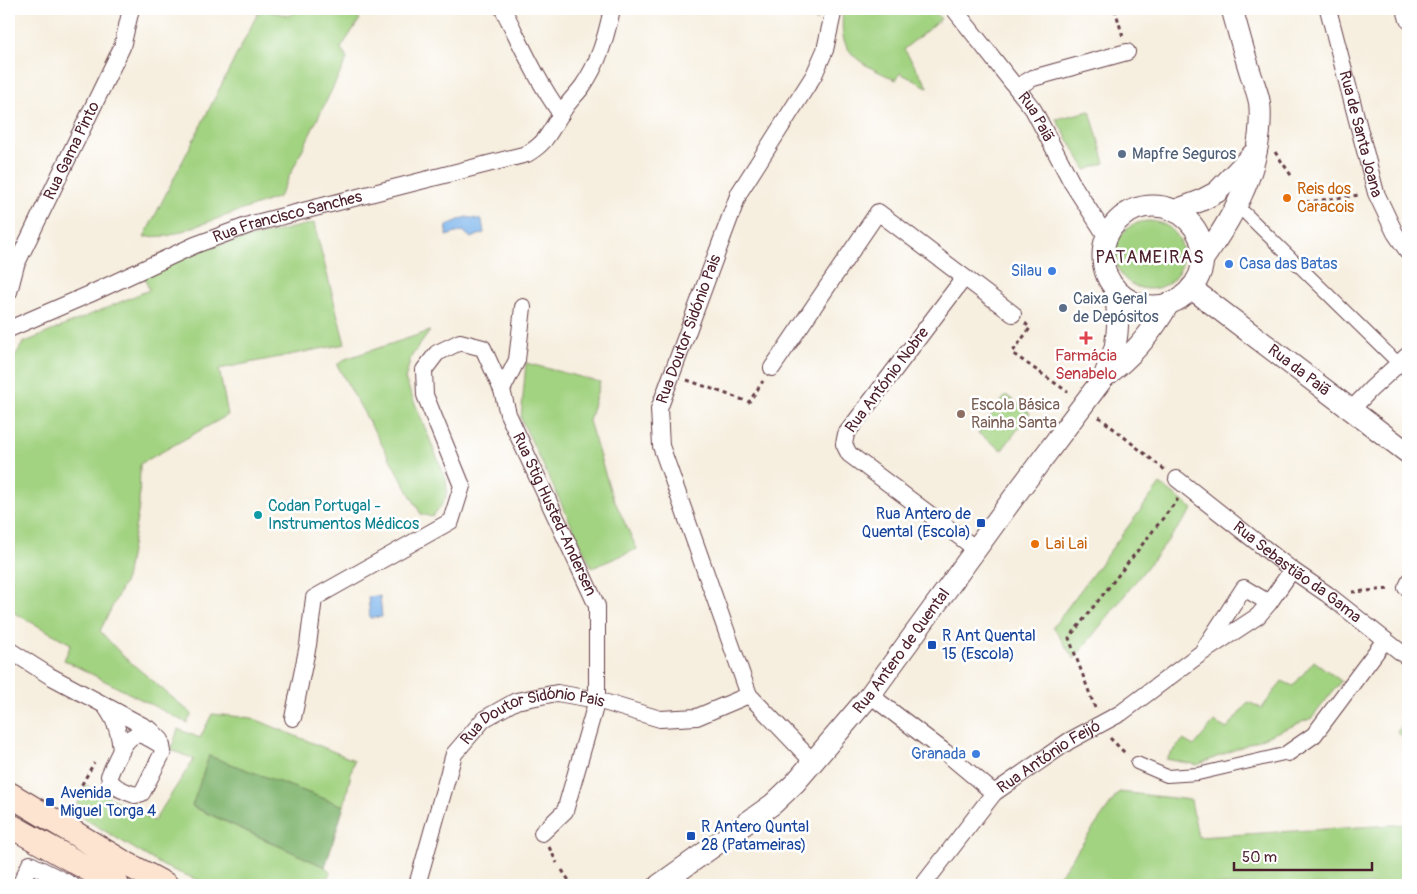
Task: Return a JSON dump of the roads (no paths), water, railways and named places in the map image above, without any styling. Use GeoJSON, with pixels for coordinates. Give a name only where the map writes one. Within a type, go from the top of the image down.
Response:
{"type":"FeatureCollection","features":[{"type":"Feature","properties":{"kind":"main road"},"geometry":{"type":"LineString","coordinates":[[9,794],[114,857],[166,885]]}},
{"type":"Feature","properties":{"kind":"main road"},"geometry":{"type":"LineString","coordinates":[[9,825],[117,885]]}},
{"type":"Feature","properties":{"kind":"street","name":"Rua Gama Pinto"},"geometry":{"type":"LineString","coordinates":[[9,292],[16,265],[122,47],[131,9]]}},
{"type":"Feature","properties":{"kind":"street"},"geometry":{"type":"LineString","coordinates":[[503,9],[535,73],[560,114]]}},
{"type":"Feature","properties":{"kind":"street","name":"Rua Francisco Sanches"},"geometry":{"type":"LineString","coordinates":[[9,329],[195,245],[252,224],[527,154],[543,143],[560,114],[583,86],[596,62],[606,35],[612,9]]}},
{"type":"Feature","properties":{"kind":"street","name":"Rua Doutor Sidónio Pais"},"geometry":{"type":"LineString","coordinates":[[813,762],[749,695],[661,446],[659,410],[738,193],[814,75],[825,50],[834,9]]}},
{"type":"Feature","properties":{"kind":"street","name":"Rua Paiã"},"geometry":{"type":"LineString","coordinates":[[954,9],[1033,109],[1072,182],[1106,236]]}},
{"type":"Feature","properties":{"kind":"street"},"geometry":{"type":"LineString","coordinates":[[1203,259],[1202,244],[1197,230],[1188,219],[1176,210],[1160,205],[1143,206],[1128,211],[1115,222],[1106,236],[1103,250],[1103,264],[1107,277],[1115,289],[1126,299],[1140,305],[1154,306],[1169,303],[1178,299],[1191,288],[1197,279],[1203,259],[1236,208],[1252,168],[1266,149],[1260,106],[1232,9]]}},
{"type":"Feature","properties":{"kind":"street","name":"Rua de Santa Joana"},"geometry":{"type":"LineString","coordinates":[[1328,9],[1376,193],[1395,233],[1408,252]]}},
{"type":"Feature","properties":{"kind":"street"},"geometry":{"type":"LineString","coordinates":[[1405,9],[1408,20]]}},
{"type":"Feature","properties":{"kind":"street"},"geometry":{"type":"LineString","coordinates":[[1016,87],[1033,78],[1127,52]]}},
{"type":"Feature","properties":{"kind":"street"},"geometry":{"type":"LineString","coordinates":[[1176,210],[1200,202],[1217,192],[1266,149]]}},
{"type":"Feature","properties":{"kind":"street"},"geometry":{"type":"LineString","coordinates":[[772,368],[878,212],[1013,314]]}},
{"type":"Feature","properties":{"kind":"street"},"geometry":{"type":"LineString","coordinates":[[1245,213],[1404,359],[1351,410]]}},
{"type":"Feature","properties":{"kind":"street","name":"Rua António Nobre"},"geometry":{"type":"LineString","coordinates":[[964,278],[846,434],[844,444],[849,454],[976,549]]}},
{"type":"Feature","properties":{"kind":"street","name":"Rua da Paiã"},"geometry":{"type":"LineString","coordinates":[[1191,288],[1408,453]]}},
{"type":"Feature","properties":{"kind":"street","name":"Rua Antero de Quental"},"geometry":{"type":"LineString","coordinates":[[1104,377],[1115,348],[1117,332],[1118,318],[1115,289]]}},
{"type":"Feature","properties":{"kind":"street","name":"Rua Antero de Quental"},"geometry":{"type":"LineString","coordinates":[[659,885],[773,804],[813,762],[870,695],[1104,377],[1142,344],[1169,303]]}},
{"type":"Feature","properties":{"kind":"street"},"geometry":{"type":"LineString","coordinates":[[502,390],[517,360],[523,307]]}},
{"type":"Feature","properties":{"kind":"street","name":"Rua Stig Husted-Andersen"},"geometry":{"type":"LineString","coordinates":[[293,718],[308,644],[314,598],[451,521],[462,486],[425,395],[424,370],[437,352],[460,342],[483,348],[502,390],[508,414],[597,606],[597,700],[565,811],[542,833]]}},
{"type":"Feature","properties":{"kind":"street","name":"Rua Sebastião da Gama"},"geometry":{"type":"LineString","coordinates":[[1182,483],[1408,658]]}},
{"type":"Feature","properties":{"kind":"street","name":"Rua António Feijó"},"geometry":{"type":"LineString","coordinates":[[923,885],[994,792],[1069,740],[1121,713],[1200,654],[1258,616],[1292,570]]}},
{"type":"Feature","properties":{"kind":"street","name":"Rua António Feijó"},"geometry":{"type":"LineString","coordinates":[[1200,654],[1244,588],[1269,603]]}},
{"type":"Feature","properties":{"kind":"street"},"geometry":{"type":"LineString","coordinates":[[1137,764],[1167,776],[1198,774],[1288,753],[1314,735],[1385,640]]}},
{"type":"Feature","properties":{"kind":"street"},"geometry":{"type":"LineString","coordinates":[[9,650],[50,676],[151,730],[162,740],[163,752],[142,793],[135,795],[114,786],[110,782],[109,776],[131,736],[140,734],[162,746]]}},
{"type":"Feature","properties":{"kind":"street","name":"Rua Doutor Sidónio Pais"},"geometry":{"type":"LineString","coordinates":[[417,885],[454,754],[484,719],[516,701],[558,693],[597,700],[660,720],[696,717],[749,695]]}},
{"type":"Feature","properties":{"kind":"street"},"geometry":{"type":"LineString","coordinates":[[870,695],[994,792]]}},
{"type":"Feature","properties":{"kind":"street"},"geometry":{"type":"LineString","coordinates":[[103,705],[117,724],[121,752]]}},
{"type":"Feature","properties":{"kind":"street"},"geometry":{"type":"LineString","coordinates":[[20,885],[30,864],[72,885]]}},
{"type":"Feature","properties":{"kind":"water"},"geometry":{"type":"Polygon","coordinates":[[[466,217],[482,220],[484,233],[471,238],[463,231],[446,236],[447,225],[466,217]]]}},
{"type":"Feature","properties":{"kind":"water"},"geometry":{"type":"Polygon","coordinates":[[[380,596],[382,617],[370,618],[368,597],[380,596]]]}},
{"type":"Feature","properties":{"kind":"place","name":"Mapfre Seguros"},"geometry":{"type":"Point","coordinates":[1122,154]}},
{"type":"Feature","properties":{"kind":"place","name":"Reis dos Caracois"},"geometry":{"type":"Point","coordinates":[1287,198]}},
{"type":"Feature","properties":{"kind":"place","name":"Casa das Batas"},"geometry":{"type":"Point","coordinates":[1229,264]}},
{"type":"Feature","properties":{"kind":"place","name":"Silau"},"geometry":{"type":"Point","coordinates":[1052,271]}},
{"type":"Feature","properties":{"kind":"place","name":"Caixa Geral de Depósitos"},"geometry":{"type":"Point","coordinates":[1063,308]}},
{"type":"Feature","properties":{"kind":"place","name":"Farmácia Senabelo"},"geometry":{"type":"Point","coordinates":[1086,338]}},
{"type":"Feature","properties":{"kind":"place","name":"Escola Básica Rainha Santa"},"geometry":{"type":"Point","coordinates":[961,414]}},
{"type":"Feature","properties":{"kind":"place","name":"Codan Portugal - Instrumentos Médicos"},"geometry":{"type":"Point","coordinates":[258,515]}},
{"type":"Feature","properties":{"kind":"place","name":"Rua Antero de Quental (Escola)"},"geometry":{"type":"Point","coordinates":[981,523]}},
{"type":"Feature","properties":{"kind":"place","name":"Lai Lai"},"geometry":{"type":"Point","coordinates":[1035,544]}},
{"type":"Feature","properties":{"kind":"place","name":"R Ant Quental 15 (Escola)"},"geometry":{"type":"Point","coordinates":[932,645]}},
{"type":"Feature","properties":{"kind":"place","name":"Granada"},"geometry":{"type":"Point","coordinates":[976,754]}},
{"type":"Feature","properties":{"kind":"place","name":"Avenida Miguel Torga 4"},"geometry":{"type":"Point","coordinates":[50,802]}},
{"type":"Feature","properties":{"kind":"place","name":"R Antero Quntal 28 (Patameiras)"},"geometry":{"type":"Point","coordinates":[691,836]}},
{"type":"Feature","properties":{"kind":"district","name":"PATAMEIRAS"},"geometry":{"type":"Point","coordinates":[1150,257]}}]}
